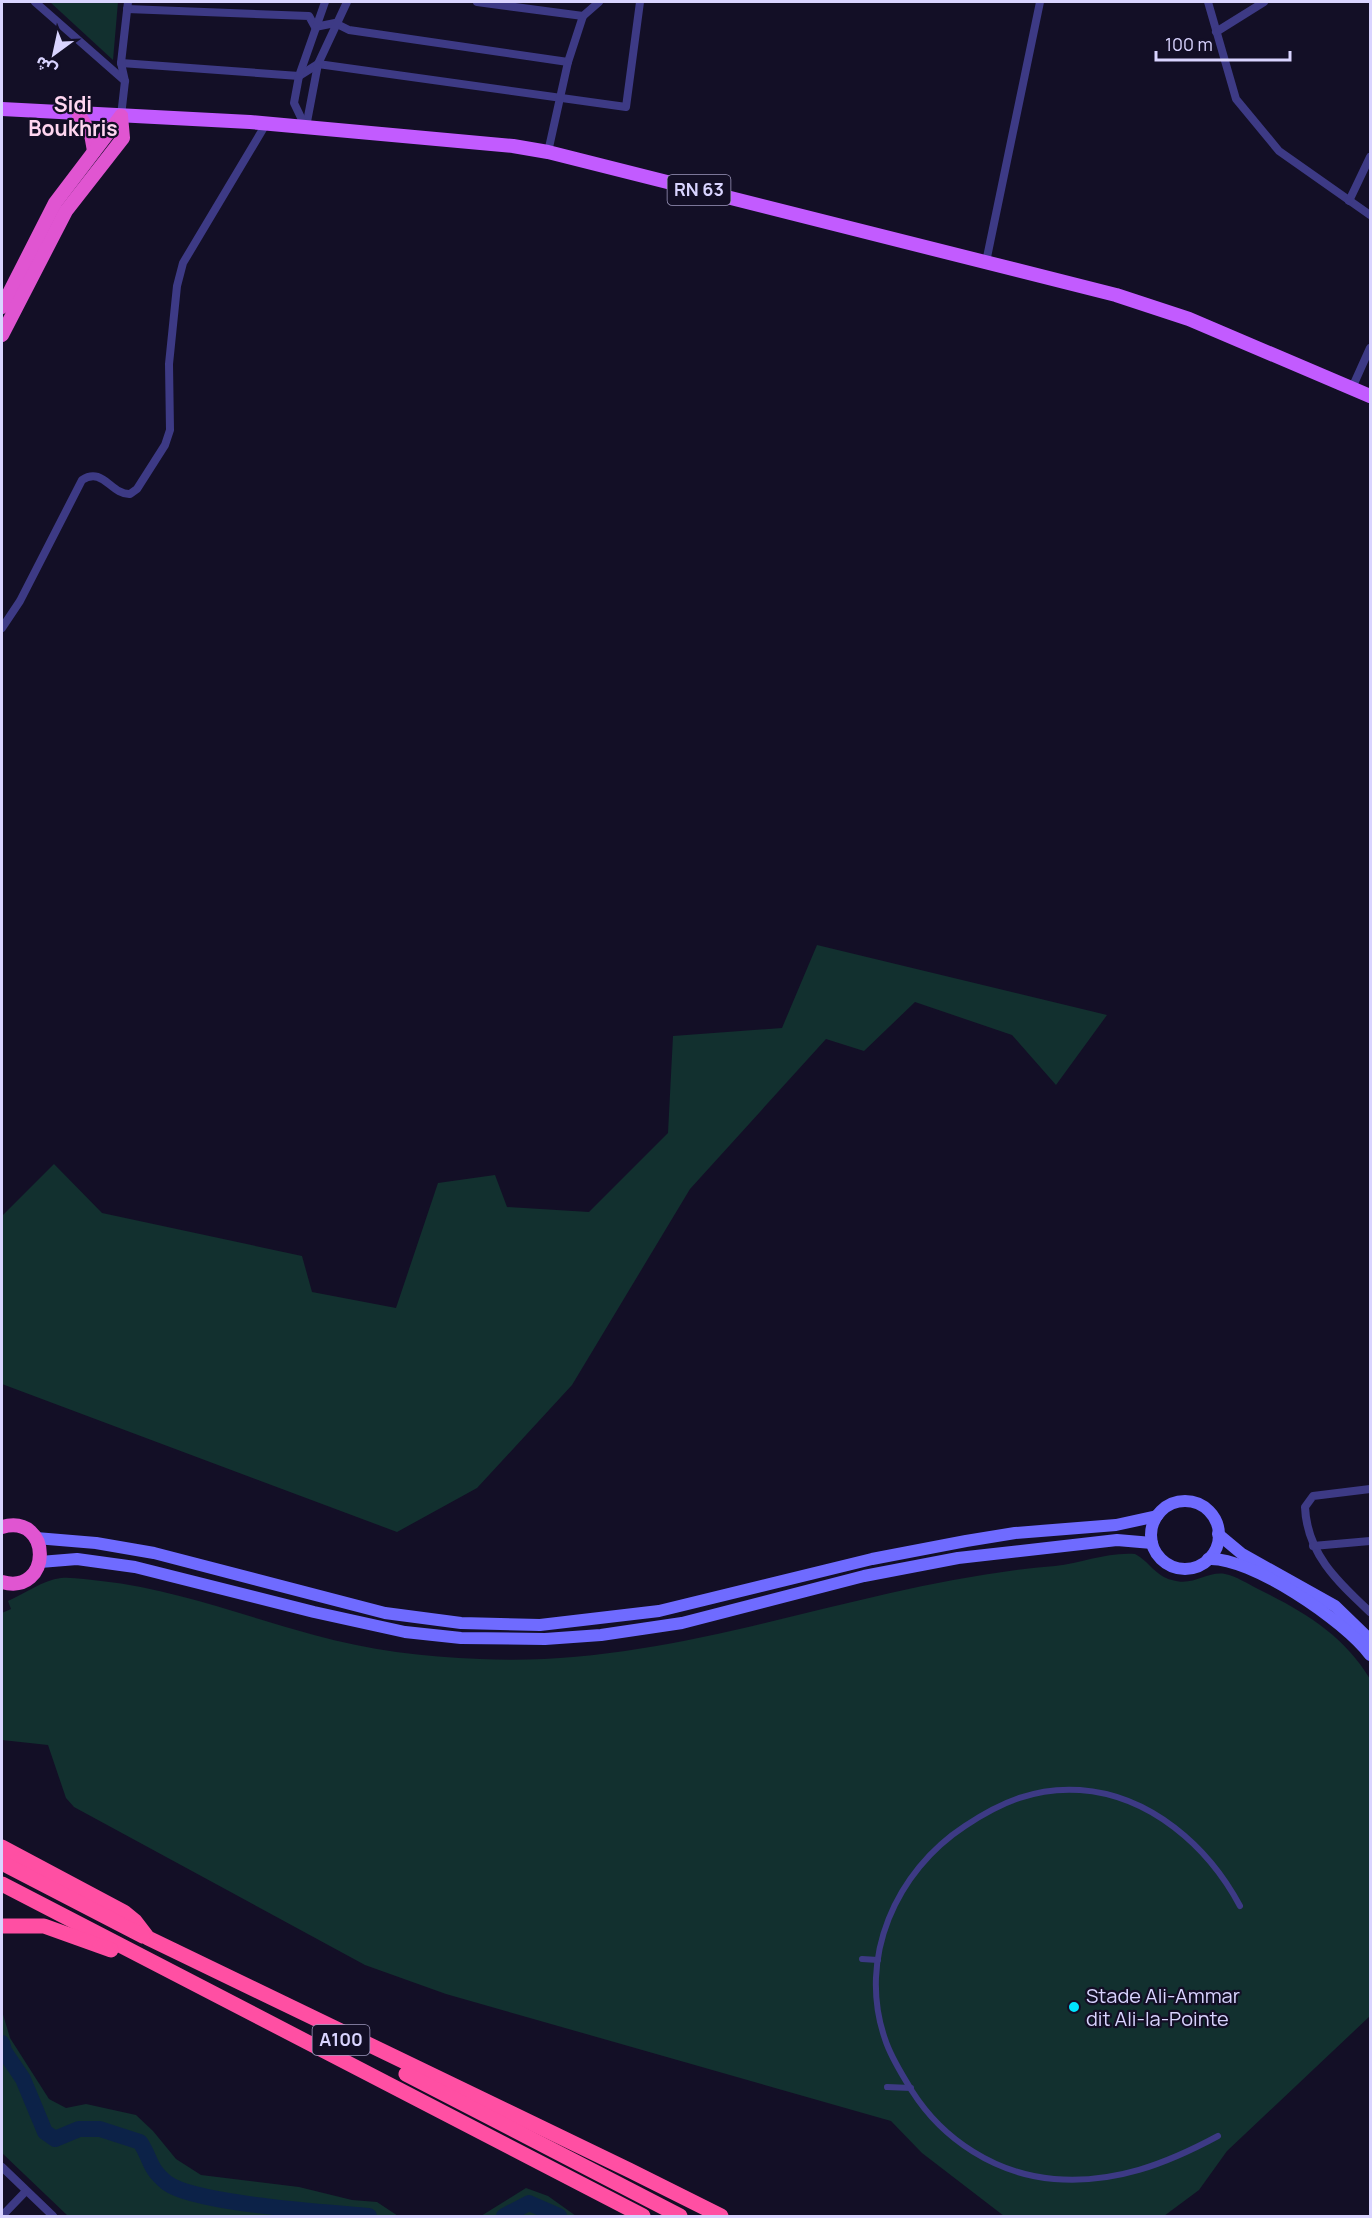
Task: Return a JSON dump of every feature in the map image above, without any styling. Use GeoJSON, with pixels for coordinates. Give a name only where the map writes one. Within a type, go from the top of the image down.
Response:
{"type":"FeatureCollection","features":[{"type":"Feature","properties":{"kind":"highway"},"geometry":{"type":"LineString","coordinates":[[79,115],[91,134],[94,151]]}},
{"type":"Feature","properties":{"kind":"highway"},"geometry":{"type":"LineString","coordinates":[[2,307],[55,203],[121,116]]}},
{"type":"Feature","properties":{"kind":"highway"},"geometry":{"type":"LineString","coordinates":[[2,335],[66,211],[123,138],[121,116]]}},
{"type":"Feature","properties":{"kind":"highway"},"geometry":{"type":"LineString","coordinates":[[2,1526],[22,1527],[36,1538],[40,1550],[40,1562],[34,1573],[25,1580],[13,1584],[2,1582]]}},
{"type":"Feature","properties":{"kind":"highway"},"geometry":{"type":"LineString","coordinates":[[2,1847],[124,1912],[135,1921],[148,1938],[629,2169],[721,2217]]}},
{"type":"Feature","properties":{"kind":"highway","name":"A100"},"geometry":{"type":"LineString","coordinates":[[2,1863],[680,2217]]}},
{"type":"Feature","properties":{"kind":"highway","name":"A100"},"geometry":{"type":"LineString","coordinates":[[2,1884],[643,2217]]}},
{"type":"Feature","properties":{"kind":"highway"},"geometry":{"type":"LineString","coordinates":[[2,1926],[44,1926],[104,1948],[138,1955]]}},
{"type":"Feature","properties":{"kind":"highway"},"geometry":{"type":"LineString","coordinates":[[537,2163],[623,2217]]}},
{"type":"Feature","properties":{"kind":"main road","name":"RN 63"},"geometry":{"type":"LineString","coordinates":[[2,109],[266,124],[513,146],[548,152],[1116,295],[1189,319],[1371,396]]}},
{"type":"Feature","properties":{"kind":"main road"},"geometry":{"type":"LineString","coordinates":[[1208,1559],[1216,1547],[1218,1534],[1211,1514],[1194,1502],[1173,1503],[1157,1516],[1151,1529],[1152,1543],[1163,1561],[1175,1567],[1189,1568],[1208,1559],[1223,1559],[1239,1564],[1312,1604],[1348,1630],[1371,1655]]}},
{"type":"Feature","properties":{"kind":"main road"},"geometry":{"type":"LineString","coordinates":[[36,1538],[96,1543],[154,1553],[384,1613],[461,1623],[540,1625],[659,1611],[788,1578],[937,1546],[1015,1533],[1116,1524],[1157,1516]]}},
{"type":"Feature","properties":{"kind":"main road"},"geometry":{"type":"LineString","coordinates":[[1218,1534],[1242,1554],[1335,1606],[1371,1640]]}},
{"type":"Feature","properties":{"kind":"main road"},"geometry":{"type":"LineString","coordinates":[[40,1562],[77,1559],[135,1567],[314,1612],[405,1632],[461,1638],[545,1639],[610,1634],[682,1623],[864,1576],[958,1558],[1117,1540],[1152,1543]]}},
{"type":"Feature","properties":{"kind":"street"},"geometry":{"type":"LineString","coordinates":[[35,2],[124,81]]}},
{"type":"Feature","properties":{"kind":"street"},"geometry":{"type":"LineString","coordinates":[[306,128],[294,103],[299,76],[325,2]]}},
{"type":"Feature","properties":{"kind":"street"},"geometry":{"type":"LineString","coordinates":[[306,128],[318,64],[334,23],[347,2]]}},
{"type":"Feature","properties":{"kind":"street"},"geometry":{"type":"LineString","coordinates":[[477,2],[583,16]]}},
{"type":"Feature","properties":{"kind":"street"},"geometry":{"type":"LineString","coordinates":[[548,152],[568,62],[583,16],[599,2]]}},
{"type":"Feature","properties":{"kind":"street"},"geometry":{"type":"LineString","coordinates":[[121,63],[299,76],[318,64],[626,107],[640,2]]}},
{"type":"Feature","properties":{"kind":"street"},"geometry":{"type":"LineString","coordinates":[[986,262],[1040,2]]}},
{"type":"Feature","properties":{"kind":"street"},"geometry":{"type":"LineString","coordinates":[[1208,2],[1236,99],[1279,151],[1371,215]]}},
{"type":"Feature","properties":{"kind":"street"},"geometry":{"type":"LineString","coordinates":[[1215,32],[1264,2]]}},
{"type":"Feature","properties":{"kind":"street"},"geometry":{"type":"LineString","coordinates":[[121,116],[124,81],[121,63],[128,5],[309,16],[315,27]]}},
{"type":"Feature","properties":{"kind":"street"},"geometry":{"type":"LineString","coordinates":[[315,27],[334,23],[348,30],[568,62]]}},
{"type":"Feature","properties":{"kind":"street"},"geometry":{"type":"LineString","coordinates":[[2,628],[17,607],[82,480],[87,476],[100,477],[122,493],[130,494],[137,489],[165,445],[171,423],[168,385],[177,286],[183,263],[266,124]]}},
{"type":"Feature","properties":{"kind":"street"},"geometry":{"type":"LineString","coordinates":[[1349,201],[1371,157]]}},
{"type":"Feature","properties":{"kind":"street"},"geometry":{"type":"LineString","coordinates":[[1352,388],[1371,348]]}},
{"type":"Feature","properties":{"kind":"street"},"geometry":{"type":"LineString","coordinates":[[1371,1489],[1320,1495],[1308,1500],[1305,1514],[1313,1546],[1330,1572],[1371,1612]]}},
{"type":"Feature","properties":{"kind":"street"},"geometry":{"type":"LineString","coordinates":[[1313,1546],[1371,1540]]}},
{"type":"Feature","properties":{"kind":"street"},"geometry":{"type":"LineString","coordinates":[[1359,1601],[1371,1599]]}},
{"type":"Feature","properties":{"kind":"street"},"geometry":{"type":"LineString","coordinates":[[1218,2136],[1161,2165],[1136,2172],[1091,2178],[1040,2177],[1003,2166],[970,2149],[935,2121],[892,2058],[881,2028],[876,2001],[878,1960],[893,1908],[905,1885],[927,1856],[949,1837],[988,1810],[1012,1799],[1041,1792],[1071,1790],[1101,1793],[1159,1817],[1187,1837],[1212,1862],[1240,1906]]}},
{"type":"Feature","properties":{"kind":"street"},"geometry":{"type":"LineString","coordinates":[[862,1959],[878,1960]]}},
{"type":"Feature","properties":{"kind":"street"},"geometry":{"type":"LineString","coordinates":[[887,2087],[911,2088]]}},
{"type":"Feature","properties":{"kind":"street"},"geometry":{"type":"LineString","coordinates":[[2,2167],[53,2217]]}},
{"type":"Feature","properties":{"kind":"street"},"geometry":{"type":"LineString","coordinates":[[2,2216],[26,2191]]}},
{"type":"Feature","properties":{"kind":"green space"},"geometry":{"type":"Polygon","coordinates":[[[50,2],[118,2],[113,60],[50,2]]]}},
{"type":"Feature","properties":{"kind":"green space"},"geometry":{"type":"Polygon","coordinates":[[[817,945],[1107,1015],[1056,1085],[1012,1035],[915,1002],[864,1051],[826,1039],[690,1189],[572,1385],[477,1488],[397,1532],[2,1384],[2,1216],[54,1164],[102,1213],[302,1256],[312,1292],[396,1308],[438,1183],[495,1175],[507,1207],[589,1212],[668,1133],[673,1036],[782,1028],[817,945]]]}},
{"type":"Feature","properties":{"kind":"green space"},"geometry":{"type":"Polygon","coordinates":[[[1135,1554],[1161,1575],[1172,1580],[1187,1582],[1225,1574],[1275,1597],[1335,1637],[1360,1663],[1370,1679],[1370,2016],[1227,2151],[1199,2190],[1164,2216],[1004,2216],[922,2153],[891,2121],[446,1994],[365,1965],[74,1807],[66,1798],[48,1745],[2,1740],[2,1613],[11,1609],[8,1601],[54,1579],[76,1578],[156,1590],[314,1635],[375,1649],[459,1658],[554,1659],[626,1651],[698,1638],[982,1575],[1065,1565],[1105,1556],[1135,1554]]]}},
{"type":"Feature","properties":{"kind":"green space"},"geometry":{"type":"Polygon","coordinates":[[[2,2011],[10,2038],[49,2099],[66,2108],[86,2104],[136,2115],[153,2131],[176,2159],[201,2175],[299,2187],[352,2200],[377,2202],[398,2216],[68,2216],[2,2153],[2,2011]]]}},
{"type":"Feature","properties":{"kind":"green space"},"geometry":{"type":"Polygon","coordinates":[[[526,2188],[548,2196],[576,2216],[481,2216],[526,2188]]]}},
{"type":"Feature","properties":{"kind":"waterway"},"geometry":{"type":"LineString","coordinates":[[2,2043],[4,2051],[23,2079],[45,2132],[55,2139],[79,2129],[100,2129],[140,2142],[156,2173],[167,2183],[182,2190],[232,2202],[369,2216]]}},
{"type":"Feature","properties":{"kind":"waterway"},"geometry":{"type":"LineString","coordinates":[[504,2216],[529,2203],[559,2216]]}},
{"type":"Feature","properties":{"kind":"place","name":"Stade Ali-Ammar dit Ali-la-Pointe"},"geometry":{"type":"Point","coordinates":[1074,2007]}},
{"type":"Feature","properties":{"kind":"district","name":"Sidi Boukhris"},"geometry":{"type":"Point","coordinates":[73,117]}}]}
